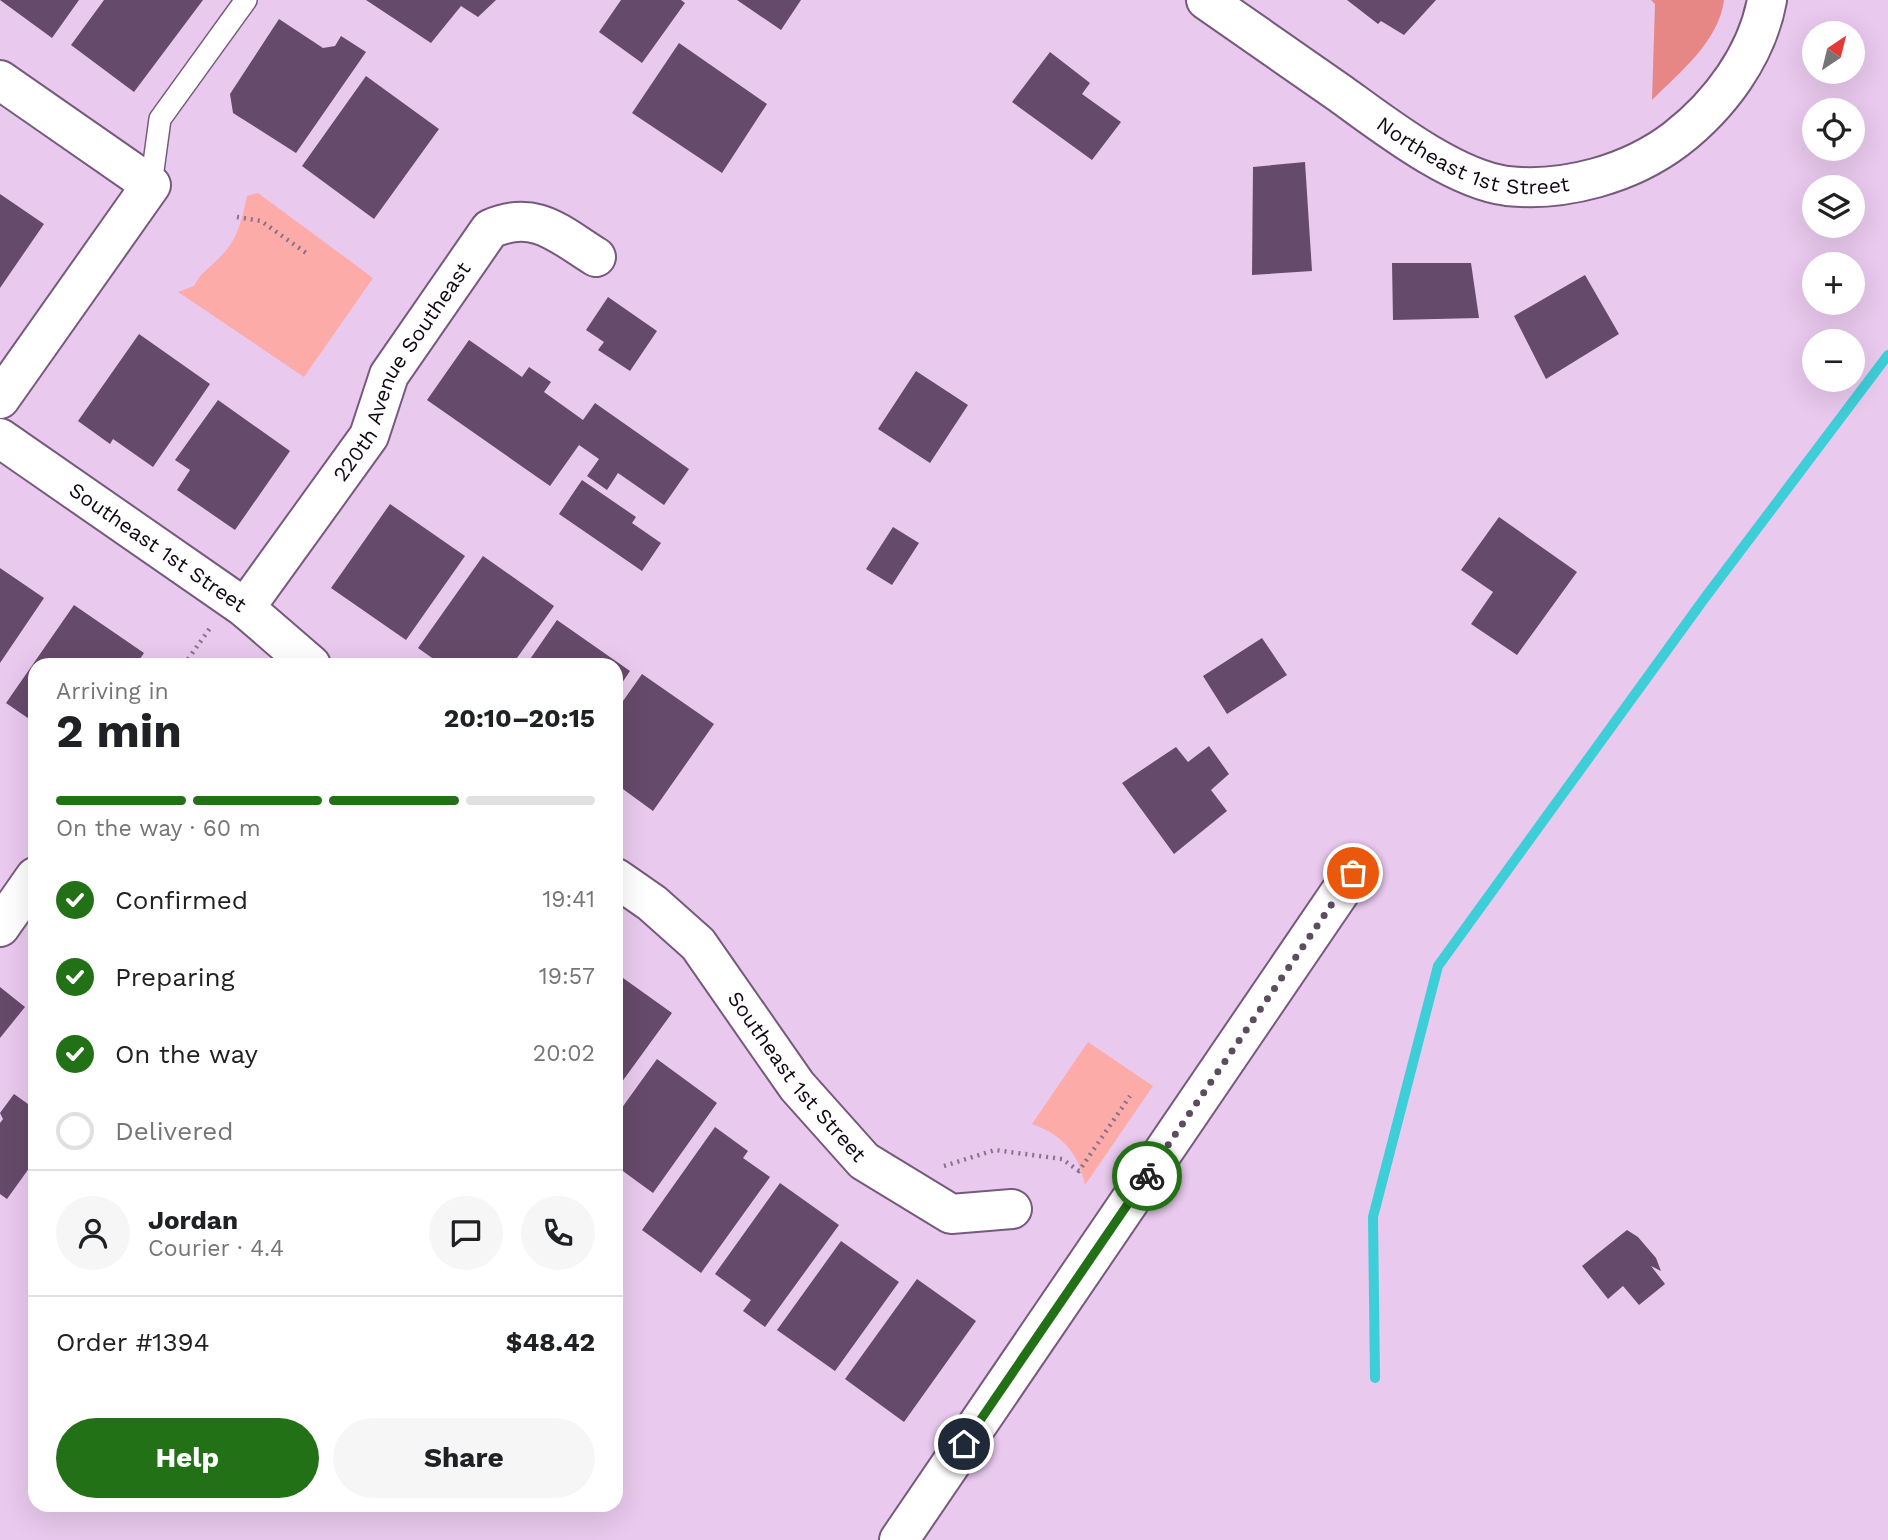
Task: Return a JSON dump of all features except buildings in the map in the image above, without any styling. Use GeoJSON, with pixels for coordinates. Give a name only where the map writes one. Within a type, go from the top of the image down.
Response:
{"type":"FeatureCollection","features":[{"type":"Feature","properties":{"kind":"street","name":"Northeast 1st Street"},"geometry":{"type":"LineString","coordinates":[[1206,0],[1398,134],[1457,170],[1506,186],[1564,184],[1610,175],[1661,151],[1704,117],[1739,71],[1764,16],[1767,0]]}},
{"type":"Feature","properties":{"kind":"street"},"geometry":{"type":"LineString","coordinates":[[0,80],[151,185],[0,399]]}},
{"type":"Feature","properties":{"kind":"street","name":"220th Avenue Southeast"},"geometry":{"type":"LineString","coordinates":[[245,608],[369,436],[389,376],[490,229],[517,220],[533,221],[547,226],[596,257]]}},
{"type":"Feature","properties":{"kind":"street","name":"Southeast 1st Street"},"geometry":{"type":"LineString","coordinates":[[0,438],[245,608],[304,658]]}},
{"type":"Feature","properties":{"kind":"street"},"geometry":{"type":"LineString","coordinates":[[899,1540],[1353,873]]}},
{"type":"Feature","properties":{"kind":"street","name":"Southeast 1st Street"},"geometry":{"type":"LineString","coordinates":[[623,883],[652,903],[698,944],[797,1086],[864,1161],[951,1213],[1012,1209]]}},
{"type":"Feature","properties":{"kind":"street"},"geometry":{"type":"LineString","coordinates":[[0,927],[28,887]]}},
{"type":"Feature","properties":{"kind":"lane"},"geometry":{"type":"LineString","coordinates":[[151,185],[160,119],[246,0]]}},
{"type":"Feature","properties":{"kind":"path"},"geometry":{"type":"LineString","coordinates":[[237,217],[261,221],[309,255]]}},
{"type":"Feature","properties":{"kind":"path"},"geometry":{"type":"LineString","coordinates":[[943,1167],[995,1150],[1062,1159],[1079,1171],[1130,1096]]}},
{"type":"Feature","properties":{"kind":"shaded area"},"geometry":{"type":"Polygon","coordinates":[[[1651,0],[1724,0],[1715,29],[1697,55],[1652,100],[1655,4],[1651,0]]]}},
{"type":"Feature","properties":{"kind":"shaded area"},"geometry":{"type":"Polygon","coordinates":[[[258,193],[373,278],[304,377],[178,292],[194,286],[231,244],[247,196],[258,193]]]}},
{"type":"Feature","properties":{"kind":"shaded area"},"geometry":{"type":"Polygon","coordinates":[[[1088,1042],[1153,1086],[1085,1185],[1079,1164],[1068,1147],[1053,1134],[1032,1124],[1088,1042]]]}},
{"type":"Feature","properties":{"kind":"waterway"},"geometry":{"type":"LineString","coordinates":[[1375,1378],[1373,1217],[1438,966],[1704,599],[1888,355]]}},
{"type":"Feature","properties":{"kind":"way so far"},"geometry":{"type":"LineString","coordinates":[[1147,1176],[1353,873]]}},
{"type":"Feature","properties":{"kind":"route"},"geometry":{"type":"LineString","coordinates":[[964,1444],[1147,1176]]}}]}
